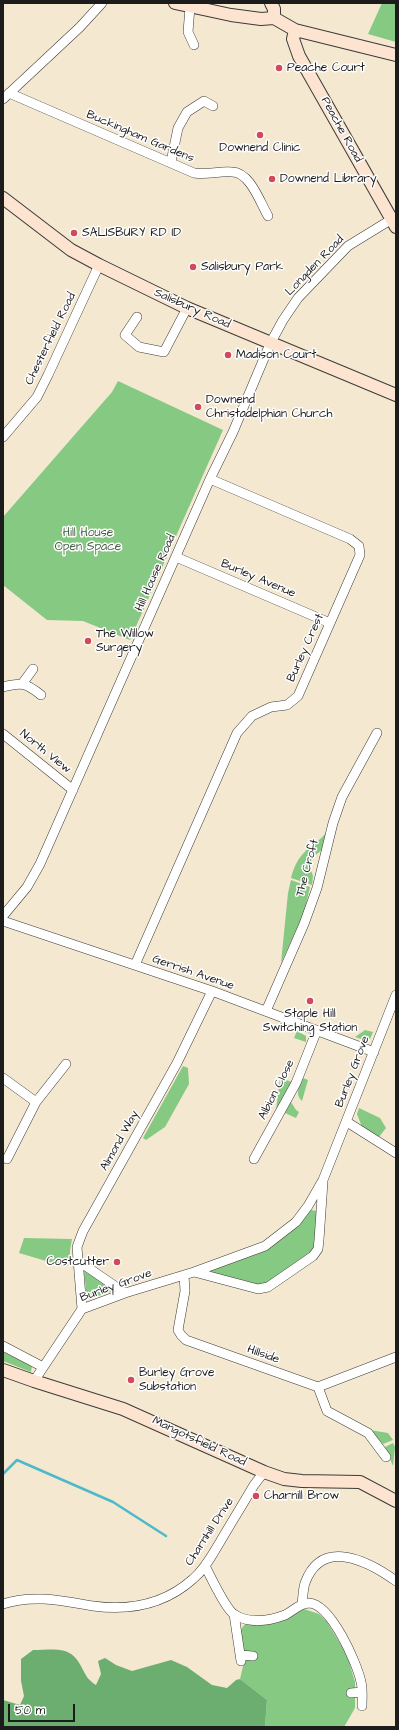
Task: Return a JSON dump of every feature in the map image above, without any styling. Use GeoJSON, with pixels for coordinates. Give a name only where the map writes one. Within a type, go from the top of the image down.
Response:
{"type":"FeatureCollection","features":[{"type":"Feature","properties":{"kind":"street"},"geometry":{"type":"LineString","coordinates":[[6,96],[80,27],[102,3]]}},
{"type":"Feature","properties":{"kind":"street"},"geometry":{"type":"LineString","coordinates":[[175,3],[231,15],[261,19],[274,18],[295,30],[396,55]]}},
{"type":"Feature","properties":{"kind":"street"},"geometry":{"type":"LineString","coordinates":[[271,3],[274,9],[274,18]]}},
{"type":"Feature","properties":{"kind":"street"},"geometry":{"type":"LineString","coordinates":[[190,7],[188,32],[194,45]]}},
{"type":"Feature","properties":{"kind":"street","name":"Peache Road"},"geometry":{"type":"LineString","coordinates":[[295,30],[293,39],[299,56],[394,223]]}},
{"type":"Feature","properties":{"kind":"street","name":"Buckingham Gardens"},"geometry":{"type":"LineString","coordinates":[[6,96],[171,162],[194,173],[206,175],[238,172],[250,183],[268,216]]}},
{"type":"Feature","properties":{"kind":"street"},"geometry":{"type":"LineString","coordinates":[[171,162],[178,128],[187,112],[204,101],[213,106]]}},
{"type":"Feature","properties":{"kind":"street","name":"Salisbury Road"},"geometry":{"type":"LineString","coordinates":[[3,198],[71,250],[99,265],[187,308],[270,344],[396,395]]}},
{"type":"Feature","properties":{"kind":"street","name":"Longden Road"},"geometry":{"type":"LineString","coordinates":[[270,344],[283,320],[298,298],[348,246],[394,223]]}},
{"type":"Feature","properties":{"kind":"street","name":"Chesterfield Road"},"geometry":{"type":"LineString","coordinates":[[3,436],[40,391],[99,265]]}},
{"type":"Feature","properties":{"kind":"street"},"geometry":{"type":"LineString","coordinates":[[137,317],[125,335],[138,347],[164,352],[187,308]]}},
{"type":"Feature","properties":{"kind":"street","name":"Hill House Road"},"geometry":{"type":"LineString","coordinates":[[3,916],[27,886],[40,864],[210,479],[233,432],[270,344]]}},
{"type":"Feature","properties":{"kind":"street","name":"Burley Crest"},"geometry":{"type":"LineString","coordinates":[[134,965],[237,733],[252,716],[271,707],[287,705],[298,696],[360,555],[359,546],[350,539],[210,479]]}},
{"type":"Feature","properties":{"kind":"street","name":"Burley Avenue"},"geometry":{"type":"LineString","coordinates":[[176,557],[330,623]]}},
{"type":"Feature","properties":{"kind":"street"},"geometry":{"type":"LineString","coordinates":[[22,684],[33,669]]}},
{"type":"Feature","properties":{"kind":"street"},"geometry":{"type":"LineString","coordinates":[[3,687],[18,683],[29,686],[41,695]]}},
{"type":"Feature","properties":{"kind":"street","name":"The Croft"},"geometry":{"type":"LineString","coordinates":[[266,1011],[304,924],[317,888],[333,823],[342,797],[377,733]]}},
{"type":"Feature","properties":{"kind":"street","name":"North View"},"geometry":{"type":"LineString","coordinates":[[3,734],[73,790]]}},
{"type":"Feature","properties":{"kind":"street","name":"Gerrish Avenue"},"geometry":{"type":"LineString","coordinates":[[3,921],[212,991],[374,1052]]}},
{"type":"Feature","properties":{"kind":"street","name":"Almond Way"},"geometry":{"type":"LineString","coordinates":[[82,1309],[77,1248],[83,1231],[177,1063],[212,991]]}},
{"type":"Feature","properties":{"kind":"street","name":"Burley Grove"},"geometry":{"type":"LineString","coordinates":[[34,1381],[82,1309],[125,1293],[194,1272],[265,1246],[280,1236],[296,1222],[308,1206],[323,1180],[396,995]]}},
{"type":"Feature","properties":{"kind":"street","name":"Albion Close"},"geometry":{"type":"LineString","coordinates":[[254,1159],[296,1083],[317,1030]]}},
{"type":"Feature","properties":{"kind":"street"},"geometry":{"type":"LineString","coordinates":[[7,1159],[36,1102],[66,1064]]}},
{"type":"Feature","properties":{"kind":"street"},"geometry":{"type":"LineString","coordinates":[[3,1078],[36,1102]]}},
{"type":"Feature","properties":{"kind":"street"},"geometry":{"type":"LineString","coordinates":[[347,1122],[396,1153]]}},
{"type":"Feature","properties":{"kind":"street","name":"Burley Grove"},"geometry":{"type":"LineString","coordinates":[[194,1272],[258,1288],[268,1287],[313,1256],[318,1249],[323,1180]]}},
{"type":"Feature","properties":{"kind":"street"},"geometry":{"type":"LineString","coordinates":[[77,1260],[125,1293]]}},
{"type":"Feature","properties":{"kind":"street","name":"Hillside"},"geometry":{"type":"LineString","coordinates":[[184,1275],[185,1296],[178,1330],[186,1340],[318,1387]]}},
{"type":"Feature","properties":{"kind":"street"},"geometry":{"type":"LineString","coordinates":[[3,1346],[43,1367]]}},
{"type":"Feature","properties":{"kind":"street"},"geometry":{"type":"LineString","coordinates":[[386,1457],[368,1433],[327,1411],[318,1387],[396,1357]]}},
{"type":"Feature","properties":{"kind":"street","name":"Mangotsfield Road"},"geometry":{"type":"LineString","coordinates":[[3,1370],[123,1408],[264,1472],[284,1479],[360,1482],[396,1501]]}},
{"type":"Feature","properties":{"kind":"street","name":"Charnhill Drive"},"geometry":{"type":"LineString","coordinates":[[3,1604],[24,1598],[43,1598],[98,1606],[134,1607],[158,1602],[193,1579],[205,1566],[254,1485],[264,1472]]}},
{"type":"Feature","properties":{"kind":"street"},"geometry":{"type":"LineString","coordinates":[[302,1604],[305,1584],[310,1573],[317,1563],[324,1559],[334,1557],[352,1558],[373,1566],[396,1581]]}},
{"type":"Feature","properties":{"kind":"street"},"geometry":{"type":"LineString","coordinates":[[205,1566],[218,1592],[234,1614],[240,1658],[253,1656]]}},
{"type":"Feature","properties":{"kind":"street"},"geometry":{"type":"LineString","coordinates":[[234,1614],[253,1621],[268,1620],[286,1614],[302,1604],[311,1603],[320,1607],[329,1616],[351,1653],[361,1682],[362,1706]]}},
{"type":"Feature","properties":{"kind":"street"},"geometry":{"type":"LineString","coordinates":[[351,1693],[362,1692]]}},
{"type":"Feature","properties":{"kind":"green space"},"geometry":{"type":"Polygon","coordinates":[[[382,3],[396,3],[396,42],[368,34],[382,3]]]}},
{"type":"Feature","properties":{"kind":"green space","name":"Hill House Open Space"},"geometry":{"type":"Polygon","coordinates":[[[118,381],[223,430],[130,640],[83,621],[47,620],[3,585],[3,517],[112,392],[118,381]]]}},
{"type":"Feature","properties":{"kind":"green space"},"geometry":{"type":"Polygon","coordinates":[[[326,833],[323,849],[312,858],[309,865],[313,876],[312,885],[291,878],[295,865],[302,854],[326,833]]]}},
{"type":"Feature","properties":{"kind":"green space"},"geometry":{"type":"Polygon","coordinates":[[[291,880],[310,887],[304,913],[281,963],[288,893],[291,880]]]}},
{"type":"Feature","properties":{"kind":"green space"},"geometry":{"type":"Polygon","coordinates":[[[365,1030],[373,1032],[370,1039],[364,1040],[355,1037],[365,1030]]]}},
{"type":"Feature","properties":{"kind":"green space"},"geometry":{"type":"Polygon","coordinates":[[[297,1031],[306,1036],[306,1042],[294,1038],[297,1031]]]}},
{"type":"Feature","properties":{"kind":"green space"},"geometry":{"type":"Polygon","coordinates":[[[183,1066],[188,1068],[189,1084],[165,1127],[146,1140],[143,1138],[183,1066]]]}},
{"type":"Feature","properties":{"kind":"green space"},"geometry":{"type":"Polygon","coordinates":[[[280,1078],[292,1082],[276,1110],[280,1078]]]}},
{"type":"Feature","properties":{"kind":"green space"},"geometry":{"type":"Polygon","coordinates":[[[303,1078],[308,1080],[302,1101],[298,1095],[298,1092],[303,1078]]]}},
{"type":"Feature","properties":{"kind":"green space"},"geometry":{"type":"Polygon","coordinates":[[[291,1102],[299,1112],[296,1118],[285,1113],[291,1102]]]}},
{"type":"Feature","properties":{"kind":"green space"},"geometry":{"type":"Polygon","coordinates":[[[359,1108],[380,1118],[386,1128],[379,1137],[362,1127],[357,1114],[359,1108]]]}},
{"type":"Feature","properties":{"kind":"green space"},"geometry":{"type":"Polygon","coordinates":[[[310,1210],[318,1211],[316,1243],[312,1251],[268,1282],[261,1285],[214,1276],[211,1273],[212,1269],[272,1245],[290,1232],[310,1210]]]}},
{"type":"Feature","properties":{"kind":"green space"},"geometry":{"type":"Polygon","coordinates":[[[24,1238],[72,1239],[70,1265],[63,1266],[19,1253],[24,1238]]]}},
{"type":"Feature","properties":{"kind":"green space"},"geometry":{"type":"Polygon","coordinates":[[[87,1270],[113,1288],[113,1291],[87,1299],[84,1271],[87,1270]]]}},
{"type":"Feature","properties":{"kind":"green space"},"geometry":{"type":"Polygon","coordinates":[[[3,1352],[29,1363],[32,1366],[31,1372],[3,1361],[3,1352]]]}},
{"type":"Feature","properties":{"kind":"green space"},"geometry":{"type":"Polygon","coordinates":[[[370,1430],[388,1433],[393,1440],[383,1444],[370,1430]]]}},
{"type":"Feature","properties":{"kind":"green space"},"geometry":{"type":"Polygon","coordinates":[[[393,1443],[395,1447],[393,1466],[385,1447],[393,1443]]]}},
{"type":"Feature","properties":{"kind":"green space"},"geometry":{"type":"Polygon","coordinates":[[[304,1609],[319,1614],[327,1622],[347,1655],[355,1682],[355,1708],[344,1727],[265,1727],[267,1700],[240,1679],[244,1662],[248,1659],[241,1640],[241,1630],[243,1626],[247,1623],[264,1625],[271,1624],[304,1609]]]}},
{"type":"Feature","properties":{"kind":"green space"},"geometry":{"type":"Polygon","coordinates":[[[33,1650],[62,1650],[68,1652],[73,1655],[88,1678],[96,1685],[101,1674],[98,1661],[105,1658],[116,1665],[132,1671],[171,1660],[187,1667],[212,1685],[227,1688],[236,1680],[240,1679],[267,1700],[265,1727],[3,1727],[3,1700],[20,1705],[24,1696],[21,1681],[21,1659],[33,1650]]]}},
{"type":"Feature","properties":{"kind":"waterway"},"geometry":{"type":"LineString","coordinates":[[3,1474],[17,1460],[113,1502],[166,1536]]}},
{"type":"Feature","properties":{"kind":"place","name":"Peache Court"},"geometry":{"type":"Point","coordinates":[279,68]}},
{"type":"Feature","properties":{"kind":"place","name":"Downend Clinic"},"geometry":{"type":"Point","coordinates":[260,135]}},
{"type":"Feature","properties":{"kind":"place","name":"Downend Library"},"geometry":{"type":"Point","coordinates":[272,179]}},
{"type":"Feature","properties":{"kind":"place","name":"SALISBURY RD ID"},"geometry":{"type":"Point","coordinates":[74,233]}},
{"type":"Feature","properties":{"kind":"place","name":"Salisbury Park"},"geometry":{"type":"Point","coordinates":[193,267]}},
{"type":"Feature","properties":{"kind":"place","name":"Madison Court"},"geometry":{"type":"Point","coordinates":[228,355]}},
{"type":"Feature","properties":{"kind":"place","name":"Downend Christadelphian Church"},"geometry":{"type":"Point","coordinates":[198,407]}},
{"type":"Feature","properties":{"kind":"place","name":"The Willow Surgery"},"geometry":{"type":"Point","coordinates":[88,641]}},
{"type":"Feature","properties":{"kind":"place","name":"Staple Hill Switching Station"},"geometry":{"type":"Point","coordinates":[310,1001]}},
{"type":"Feature","properties":{"kind":"place","name":"Costcutter"},"geometry":{"type":"Point","coordinates":[117,1262]}},
{"type":"Feature","properties":{"kind":"place","name":"Burley Grove Substation"},"geometry":{"type":"Point","coordinates":[131,1380]}},
{"type":"Feature","properties":{"kind":"place","name":"Charnill Brow"},"geometry":{"type":"Point","coordinates":[256,1496]}}]}
